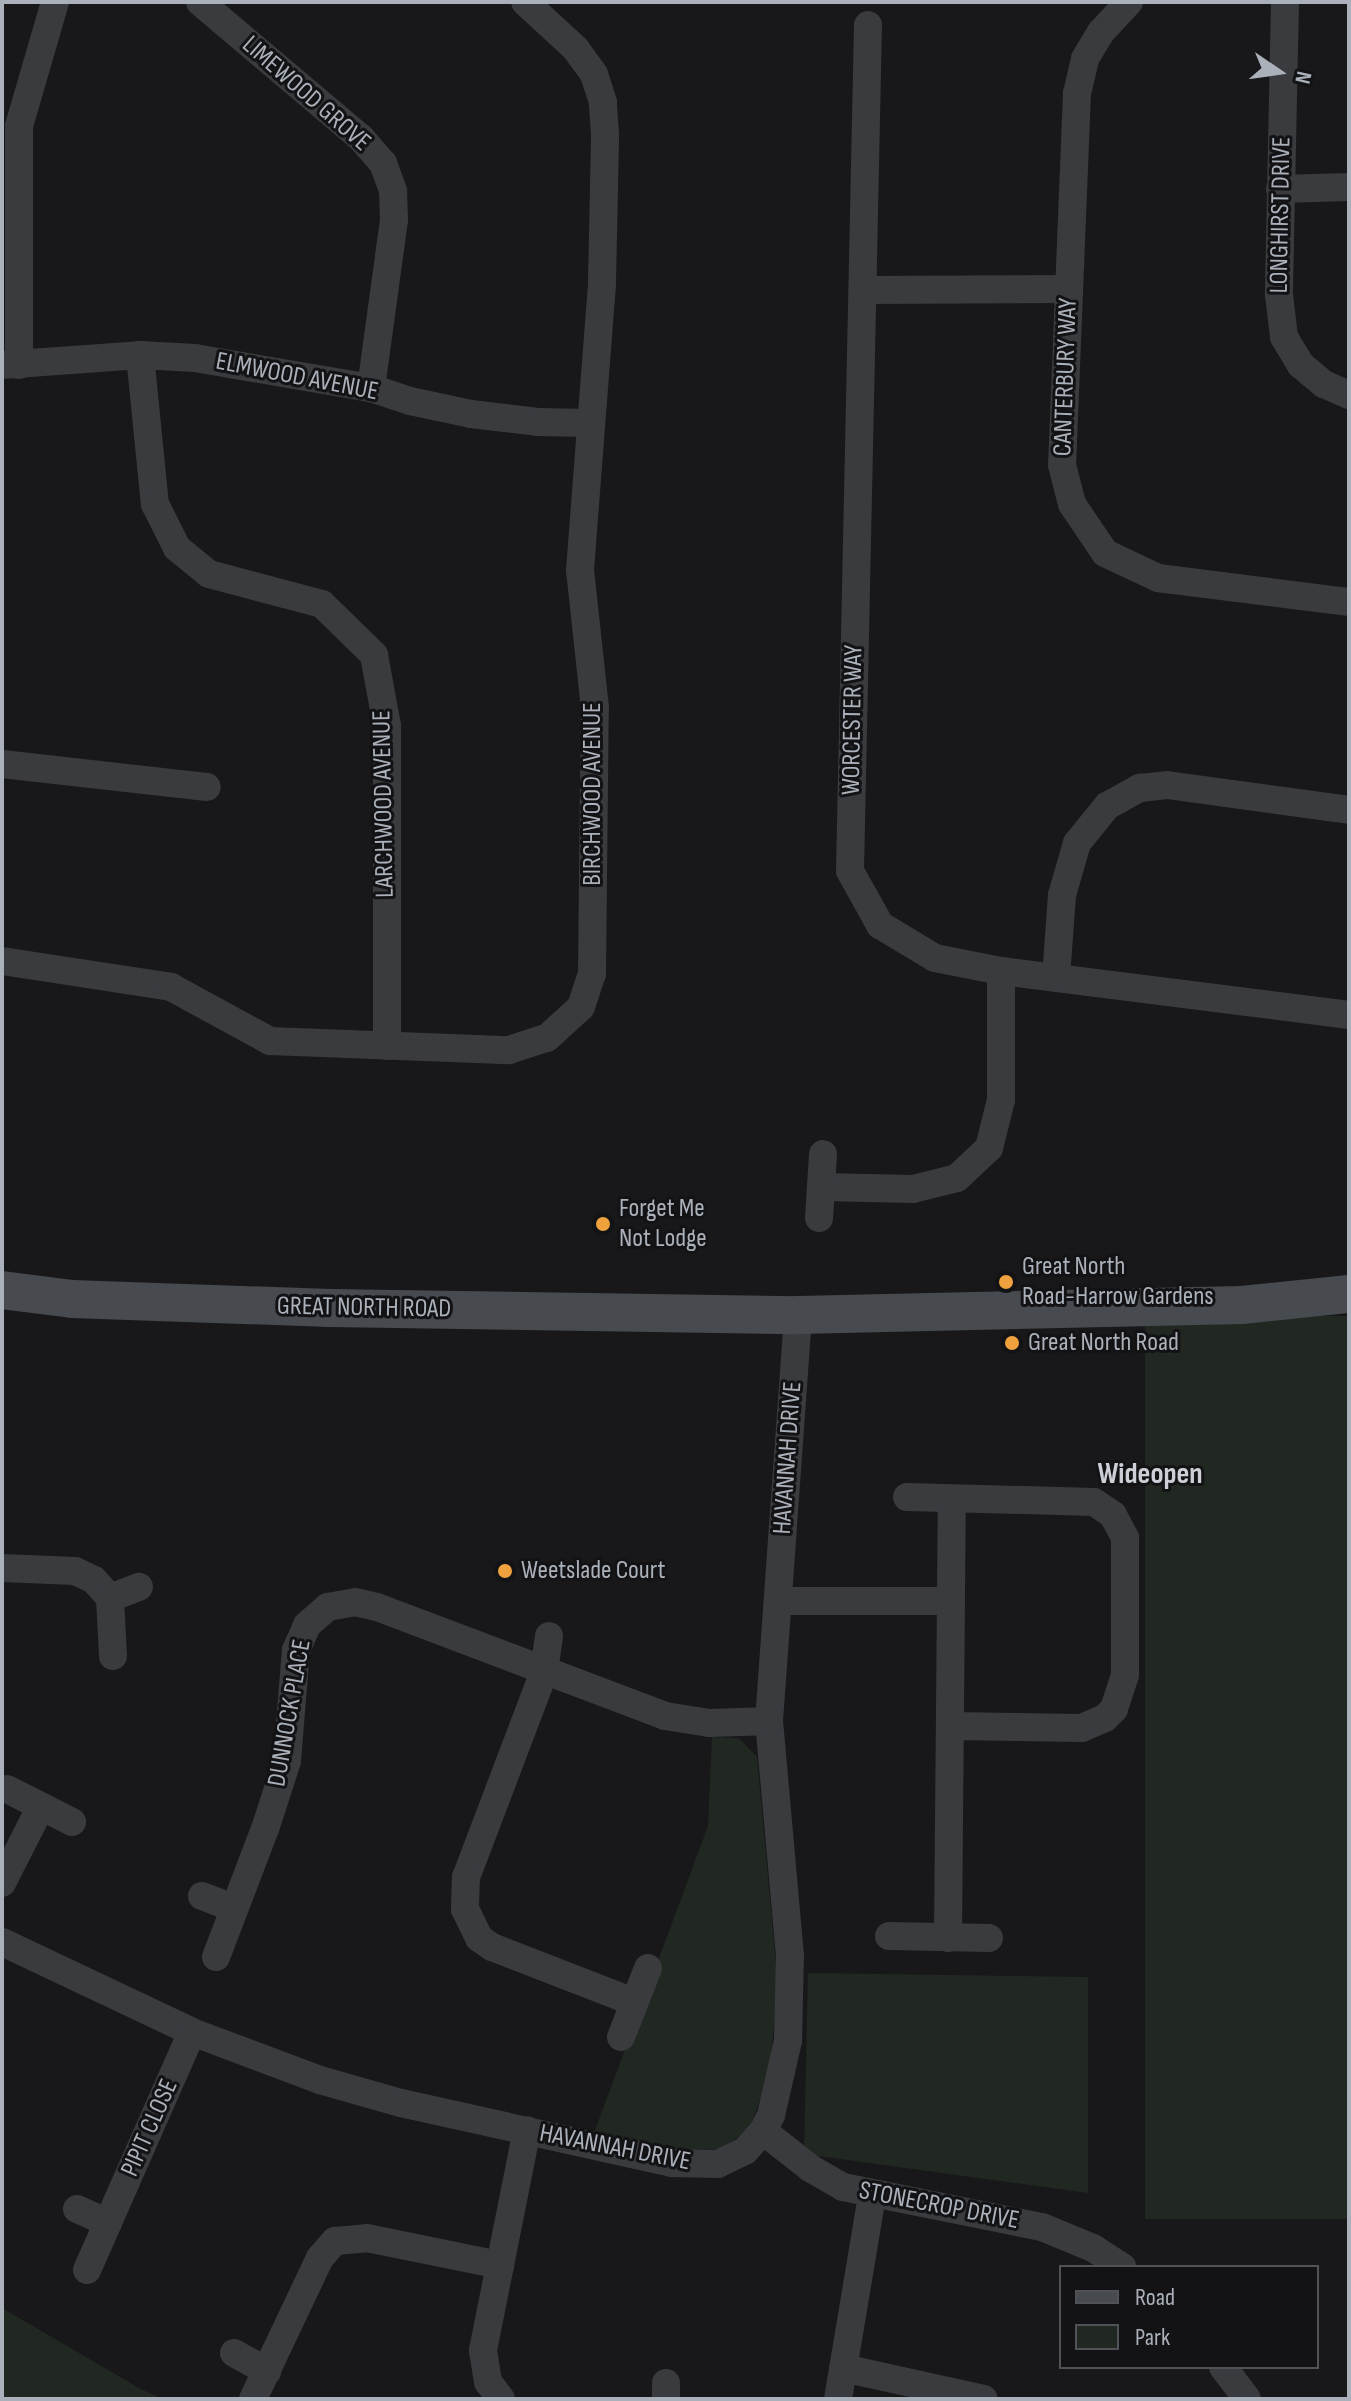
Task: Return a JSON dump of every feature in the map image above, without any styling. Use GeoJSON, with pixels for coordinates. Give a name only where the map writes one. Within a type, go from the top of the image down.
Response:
{"type":"FeatureCollection","features":[{"type":"Feature","properties":{"kind":"main road","name":"GREAT NORTH ROAD"},"geometry":{"type":"LineString","coordinates":[[2,1290],[72,1299],[330,1308],[798,1315],[1242,1305],[1349,1294]]}},
{"type":"Feature","properties":{"kind":"street"},"geometry":{"type":"LineString","coordinates":[[10,365],[19,126],[55,2]]}},
{"type":"Feature","properties":{"kind":"street","name":"LIMEWOOD GROVE"},"geometry":{"type":"LineString","coordinates":[[200,2],[361,138],[383,163],[393,191],[394,220],[371,388]]}},
{"type":"Feature","properties":{"kind":"street","name":"BIRCHWOOD AVENUE"},"geometry":{"type":"LineString","coordinates":[[2,961],[171,987],[270,1041],[509,1050],[547,1038],[581,1007],[592,974],[595,708],[580,570],[602,282],[603,102],[594,74],[576,49],[525,2]]}},
{"type":"Feature","properties":{"kind":"street","name":"CANTERBURY WAY"},"geometry":{"type":"LineString","coordinates":[[1129,2],[1101,32],[1085,59],[1077,93],[1062,465],[1072,504],[1105,553],[1158,578],[1349,602]]}},
{"type":"Feature","properties":{"kind":"street","name":"LONGHIRST DRIVE"},"geometry":{"type":"LineString","coordinates":[[1285,2],[1279,295],[1284,337],[1301,365],[1324,384],[1349,395]]}},
{"type":"Feature","properties":{"kind":"street","name":"WORCESTER WAY"},"geometry":{"type":"LineString","coordinates":[[868,25],[850,871],[880,925],[935,958],[1001,971],[1349,1015]]}},
{"type":"Feature","properties":{"kind":"street"},"geometry":{"type":"LineString","coordinates":[[1280,189],[1349,187]]}},
{"type":"Feature","properties":{"kind":"street"},"geometry":{"type":"LineString","coordinates":[[864,290],[1069,289]]}},
{"type":"Feature","properties":{"kind":"street","name":"ELMWOOD AVENUE"},"geometry":{"type":"LineString","coordinates":[[10,365],[140,355],[195,358],[371,388],[410,401],[471,414],[538,422],[589,423]]}},
{"type":"Feature","properties":{"kind":"street","name":"LARCHWOOD AVENUE"},"geometry":{"type":"LineString","coordinates":[[140,355],[155,504],[177,548],[209,574],[322,604],[374,655],[387,726],[387,1046]]}},
{"type":"Feature","properties":{"kind":"street"},"geometry":{"type":"LineString","coordinates":[[2,764],[207,787]]}},
{"type":"Feature","properties":{"kind":"street"},"geometry":{"type":"LineString","coordinates":[[1056,978],[1062,895],[1077,843],[1107,806],[1140,788],[1167,785],[1349,810]]}},
{"type":"Feature","properties":{"kind":"street"},"geometry":{"type":"LineString","coordinates":[[821,1187],[913,1189],[957,1178],[989,1148],[1001,1100],[1001,971]]}},
{"type":"Feature","properties":{"kind":"street"},"geometry":{"type":"LineString","coordinates":[[819,1218],[823,1154]]}},
{"type":"Feature","properties":{"kind":"street","name":"HAVANNAH DRIVE"},"geometry":{"type":"LineString","coordinates":[[2,1942],[192,2032],[320,2080],[527,2130],[697,2166],[732,2158],[745,2151],[763,2131],[784,2067],[790,1983],[788,1921],[769,1721],[798,1315]]}},
{"type":"Feature","properties":{"kind":"street"},"geometry":{"type":"LineString","coordinates":[[907,1497],[1094,1502],[1105,1507],[1121,1526],[1126,1567],[1124,1689],[1120,1701],[1105,1718],[1071,1729],[951,1726]]}},
{"type":"Feature","properties":{"kind":"street"},"geometry":{"type":"LineString","coordinates":[[948,1938],[952,1499]]}},
{"type":"Feature","properties":{"kind":"street"},"geometry":{"type":"LineString","coordinates":[[2,1568],[75,1571],[94,1580],[110,1598],[113,1656]]}},
{"type":"Feature","properties":{"kind":"street"},"geometry":{"type":"LineString","coordinates":[[110,1598],[139,1587]]}},
{"type":"Feature","properties":{"kind":"street"},"geometry":{"type":"LineString","coordinates":[[778,1601],[951,1601]]}},
{"type":"Feature","properties":{"kind":"street","name":"DUNNOCK PLACE"},"geometry":{"type":"LineString","coordinates":[[216,1957],[287,1761],[296,1650],[307,1625],[319,1612],[337,1604],[367,1603],[665,1716],[721,1723],[769,1721]]}},
{"type":"Feature","properties":{"kind":"street"},"geometry":{"type":"LineString","coordinates":[[549,1636],[544,1672],[466,1877],[467,1917],[479,1938],[492,1947],[634,2002]]}},
{"type":"Feature","properties":{"kind":"street"},"geometry":{"type":"LineString","coordinates":[[7,1789],[72,1822]]}},
{"type":"Feature","properties":{"kind":"street"},"geometry":{"type":"LineString","coordinates":[[2,1883],[41,1806]]}},
{"type":"Feature","properties":{"kind":"street"},"geometry":{"type":"LineString","coordinates":[[202,1896],[234,1908]]}},
{"type":"Feature","properties":{"kind":"street"},"geometry":{"type":"LineString","coordinates":[[889,1936],[989,1938]]}},
{"type":"Feature","properties":{"kind":"street"},"geometry":{"type":"LineString","coordinates":[[621,2037],[648,1968]]}},
{"type":"Feature","properties":{"kind":"street","name":"PIPIT CLOSE"},"geometry":{"type":"LineString","coordinates":[[87,2270],[192,2032]]}},
{"type":"Feature","properties":{"kind":"street"},"geometry":{"type":"LineString","coordinates":[[501,2399],[488,2382],[482,2360],[527,2130]]}},
{"type":"Feature","properties":{"kind":"street","name":"STONECROP DRIVE"},"geometry":{"type":"LineString","coordinates":[[763,2131],[826,2179],[872,2195],[1042,2227],[1093,2248],[1119,2265]]}},
{"type":"Feature","properties":{"kind":"street"},"geometry":{"type":"LineString","coordinates":[[838,2399],[872,2195]]}},
{"type":"Feature","properties":{"kind":"street"},"geometry":{"type":"LineString","coordinates":[[77,2209],[108,2223]]}},
{"type":"Feature","properties":{"kind":"street"},"geometry":{"type":"LineString","coordinates":[[253,2399],[320,2258],[335,2241],[367,2238],[500,2265]]}},
{"type":"Feature","properties":{"kind":"street"},"geometry":{"type":"LineString","coordinates":[[234,2353],[267,2371]]}},
{"type":"Feature","properties":{"kind":"street"},"geometry":{"type":"LineString","coordinates":[[843,2368],[984,2399]]}},
{"type":"Feature","properties":{"kind":"street"},"geometry":{"type":"LineString","coordinates":[[1224,2369],[1247,2399]]}},
{"type":"Feature","properties":{"kind":"green space"},"geometry":{"type":"Polygon","coordinates":[[[1145,1316],[1349,1316],[1349,2219],[1145,2219],[1145,1316]]]}},
{"type":"Feature","properties":{"kind":"green space"},"geometry":{"type":"Polygon","coordinates":[[[712,1737],[739,1738],[757,1757],[778,1986],[769,2074],[749,2130],[720,2149],[669,2150],[594,2133],[708,1826],[712,1737]]]}},
{"type":"Feature","properties":{"kind":"green space"},"geometry":{"type":"Polygon","coordinates":[[[808,1973],[1088,1977],[1088,2193],[804,2154],[808,1973]]]}},
{"type":"Feature","properties":{"kind":"green space"},"geometry":{"type":"Polygon","coordinates":[[[2,2308],[139,2388],[162,2399],[2,2399],[2,2308]]]}},
{"type":"Feature","properties":{"kind":"place","name":"Forget Me Not Lodge"},"geometry":{"type":"Point","coordinates":[603,1224]}},
{"type":"Feature","properties":{"kind":"place","name":"Great North Road-Harrow Gardens"},"geometry":{"type":"Point","coordinates":[1006,1282]}},
{"type":"Feature","properties":{"kind":"place","name":"Great North Road"},"geometry":{"type":"Point","coordinates":[1012,1343]}},
{"type":"Feature","properties":{"kind":"place","name":"Weetslade Court"},"geometry":{"type":"Point","coordinates":[505,1571]}},
{"type":"Feature","properties":{"kind":"district","name":"Wideopen"},"geometry":{"type":"Point","coordinates":[1150,1474]}}]}
